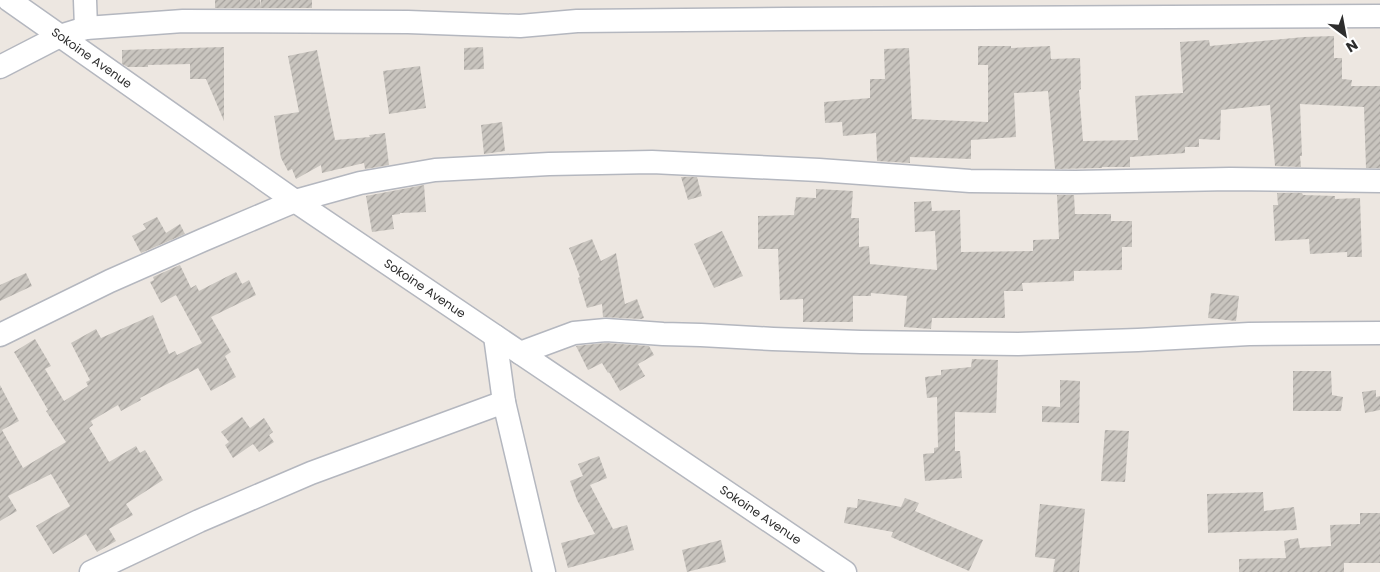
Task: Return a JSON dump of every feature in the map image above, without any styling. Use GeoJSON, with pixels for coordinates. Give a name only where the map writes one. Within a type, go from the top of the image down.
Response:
{"type":"FeatureCollection","features":[{"type":"Feature","properties":{"kind":"street","name":"Sokoine Avenue"},"geometry":{"type":"LineString","coordinates":[[9,0],[295,200],[845,572]]}},
{"type":"Feature","properties":{"kind":"street"},"geometry":{"type":"LineString","coordinates":[[85,0],[86,28]]}},
{"type":"Feature","properties":{"kind":"street"},"geometry":{"type":"LineString","coordinates":[[0,67],[60,36],[86,28],[183,21],[408,22],[520,26],[577,21],[795,18],[1380,16]]}},
{"type":"Feature","properties":{"kind":"street"},"geometry":{"type":"LineString","coordinates":[[0,335],[110,281],[295,200],[360,182],[435,170],[559,163],[652,162],[819,170],[970,181],[1076,182],[1230,179],[1380,181]]}},
{"type":"Feature","properties":{"kind":"street"},"geometry":{"type":"LineString","coordinates":[[520,353],[574,333],[606,330],[792,339],[1018,344],[1249,334],[1380,333]]}},
{"type":"Feature","properties":{"kind":"street"},"geometry":{"type":"LineString","coordinates":[[495,336],[504,402],[544,572]]}},
{"type":"Feature","properties":{"kind":"street"},"geometry":{"type":"LineString","coordinates":[[91,572],[199,521],[311,473],[504,402]]}},
{"type":"Feature","properties":{"kind":"building"},"geometry":{"type":"Polygon","coordinates":[[[215,0],[260,0],[260,7],[261,0],[312,0],[312,8],[215,8],[215,0]]]}},
{"type":"Feature","properties":{"kind":"building"},"geometry":{"type":"Polygon","coordinates":[[[1334,36],[1334,58],[1342,58],[1342,79],[1352,80],[1351,86],[1380,86],[1380,168],[1366,168],[1364,107],[1300,104],[1301,167],[1275,166],[1270,105],[1221,110],[1220,140],[1199,139],[1199,147],[1185,147],[1185,153],[1130,157],[1130,167],[1055,169],[1048,91],[1014,93],[1016,137],[971,140],[971,159],[910,157],[910,163],[877,161],[876,133],[843,136],[842,122],[825,123],[824,102],[870,98],[870,79],[885,79],[884,49],[909,48],[912,119],[988,122],[988,65],[978,65],[978,46],[1011,46],[1011,48],[1050,46],[1051,59],[1080,58],[1081,89],[1079,90],[1083,141],[1138,140],[1135,96],[1183,93],[1180,42],[1209,40],[1210,46],[1334,36]]]}},
{"type":"Feature","properties":{"kind":"building"},"geometry":{"type":"Polygon","coordinates":[[[224,47],[224,121],[206,79],[190,79],[190,64],[128,67],[122,64],[122,50],[224,47]]]}},
{"type":"Feature","properties":{"kind":"building"},"geometry":{"type":"Polygon","coordinates":[[[483,47],[484,69],[464,70],[464,48],[483,47]]]}},
{"type":"Feature","properties":{"kind":"building"},"geometry":{"type":"Polygon","coordinates":[[[317,50],[335,140],[370,137],[369,135],[385,133],[389,165],[365,169],[364,163],[322,173],[321,165],[296,179],[292,169],[288,171],[281,158],[274,116],[299,112],[288,56],[317,50]]]}},
{"type":"Feature","properties":{"kind":"building"},"geometry":{"type":"Polygon","coordinates":[[[420,66],[426,108],[389,114],[383,71],[420,66]]]}},
{"type":"Feature","properties":{"kind":"building"},"geometry":{"type":"Polygon","coordinates":[[[502,122],[505,151],[484,154],[481,125],[502,122]]]}},
{"type":"Feature","properties":{"kind":"building"},"geometry":{"type":"Polygon","coordinates":[[[681,177],[697,177],[702,196],[688,200],[681,177]]]}},
{"type":"Feature","properties":{"kind":"building"},"geometry":{"type":"Polygon","coordinates":[[[424,185],[426,212],[392,215],[394,229],[372,232],[366,196],[424,185]]]}},
{"type":"Feature","properties":{"kind":"building"},"geometry":{"type":"Polygon","coordinates":[[[816,189],[853,191],[851,218],[859,218],[859,247],[869,246],[870,264],[937,270],[935,231],[915,232],[914,202],[931,201],[932,211],[960,210],[961,252],[1033,251],[1033,240],[1059,239],[1057,195],[1074,195],[1075,214],[1111,214],[1111,221],[1132,221],[1132,247],[1122,247],[1122,270],[1074,271],[1074,281],[1022,283],[1023,291],[1004,291],[1005,318],[932,318],[931,329],[904,327],[907,296],[871,293],[871,296],[853,296],[853,322],[803,322],[803,299],[780,300],[778,249],[758,249],[758,216],[794,215],[796,197],[816,198],[816,189]]]}},
{"type":"Feature","properties":{"kind":"building"},"geometry":{"type":"Polygon","coordinates":[[[1277,193],[1335,196],[1335,199],[1360,198],[1362,257],[1347,257],[1347,252],[1310,254],[1309,239],[1275,241],[1273,205],[1278,205],[1277,193]]]}},
{"type":"Feature","properties":{"kind":"building"},"geometry":{"type":"Polygon","coordinates":[[[157,217],[166,233],[180,224],[185,234],[141,253],[132,236],[146,229],[143,224],[157,217]]]}},
{"type":"Feature","properties":{"kind":"building"},"geometry":{"type":"Polygon","coordinates":[[[722,231],[743,276],[714,288],[694,244],[722,231]]]}},
{"type":"Feature","properties":{"kind":"building"},"geometry":{"type":"Polygon","coordinates":[[[592,239],[601,261],[616,253],[625,304],[637,299],[644,318],[603,317],[602,304],[587,308],[578,278],[580,277],[569,248],[592,239]]]}},
{"type":"Feature","properties":{"kind":"building"},"geometry":{"type":"Polygon","coordinates":[[[180,265],[191,288],[196,285],[199,291],[236,272],[242,284],[249,280],[256,295],[211,317],[231,352],[225,356],[236,377],[211,391],[198,368],[140,398],[141,400],[121,411],[118,405],[91,421],[93,425],[89,428],[109,462],[136,446],[140,453],[145,450],[163,480],[126,504],[133,515],[109,529],[116,541],[97,552],[86,534],[53,554],[36,526],[70,506],[51,474],[8,496],[17,511],[0,521],[0,385],[19,421],[2,430],[23,468],[66,442],[46,411],[48,410],[14,352],[35,339],[51,366],[45,369],[64,401],[88,386],[86,382],[90,380],[71,343],[96,329],[101,338],[153,315],[169,354],[175,351],[177,355],[202,343],[176,295],[161,303],[150,282],[154,280],[153,277],[180,265]]]}},
{"type":"Feature","properties":{"kind":"building"},"geometry":{"type":"Polygon","coordinates":[[[26,273],[32,286],[0,301],[0,285],[26,273]]]}},
{"type":"Feature","properties":{"kind":"building"},"geometry":{"type":"Polygon","coordinates":[[[1211,293],[1239,296],[1236,321],[1208,318],[1211,293]]]}},
{"type":"Feature","properties":{"kind":"building"},"geometry":{"type":"Polygon","coordinates":[[[606,343],[649,346],[654,355],[638,364],[645,376],[620,391],[602,363],[588,370],[576,346],[606,343]]]}},
{"type":"Feature","properties":{"kind":"building"},"geometry":{"type":"Polygon","coordinates":[[[972,359],[998,360],[996,413],[955,412],[955,451],[960,451],[962,478],[925,481],[923,454],[934,453],[934,448],[938,447],[937,397],[927,398],[925,377],[941,375],[941,370],[971,367],[972,359]]]}},
{"type":"Feature","properties":{"kind":"building"},"geometry":{"type":"Polygon","coordinates":[[[1293,371],[1331,371],[1332,395],[1343,397],[1341,411],[1293,411],[1293,371]]]}},
{"type":"Feature","properties":{"kind":"building"},"geometry":{"type":"Polygon","coordinates":[[[1060,380],[1080,381],[1079,423],[1042,422],[1042,406],[1060,407],[1060,380]]]}},
{"type":"Feature","properties":{"kind":"building"},"geometry":{"type":"Polygon","coordinates":[[[1376,390],[1376,397],[1380,396],[1380,410],[1365,413],[1362,392],[1376,390]]]}},
{"type":"Feature","properties":{"kind":"building"},"geometry":{"type":"Polygon","coordinates":[[[242,417],[250,428],[264,418],[273,432],[269,435],[274,442],[259,452],[253,444],[233,458],[225,445],[229,442],[221,432],[242,417]]]}},
{"type":"Feature","properties":{"kind":"building"},"geometry":{"type":"Polygon","coordinates":[[[1105,430],[1129,431],[1125,482],[1101,481],[1105,430]]]}},
{"type":"Feature","properties":{"kind":"building"},"geometry":{"type":"Polygon","coordinates":[[[599,456],[607,478],[590,485],[613,529],[627,525],[634,550],[568,568],[561,543],[595,534],[577,500],[570,481],[583,476],[578,464],[599,456]]]}},
{"type":"Feature","properties":{"kind":"building"},"geometry":{"type":"Polygon","coordinates":[[[1263,492],[1264,511],[1294,507],[1297,530],[1208,533],[1207,494],[1263,492]]]}},
{"type":"Feature","properties":{"kind":"building"},"geometry":{"type":"Polygon","coordinates":[[[905,498],[919,503],[915,511],[983,540],[969,571],[891,537],[893,532],[844,523],[847,507],[857,508],[858,499],[901,507],[905,498]]]}},
{"type":"Feature","properties":{"kind":"building"},"geometry":{"type":"Polygon","coordinates":[[[1040,504],[1085,509],[1079,572],[1053,572],[1055,559],[1035,557],[1040,504]]]}},
{"type":"Feature","properties":{"kind":"building"},"geometry":{"type":"Polygon","coordinates":[[[1360,513],[1380,513],[1380,563],[1344,563],[1344,572],[1239,572],[1239,559],[1286,558],[1284,541],[1298,538],[1300,548],[1331,546],[1330,525],[1360,524],[1360,513]]]}},
{"type":"Feature","properties":{"kind":"building"},"geometry":{"type":"Polygon","coordinates":[[[721,540],[726,562],[687,572],[682,550],[721,540]]]}}]}
